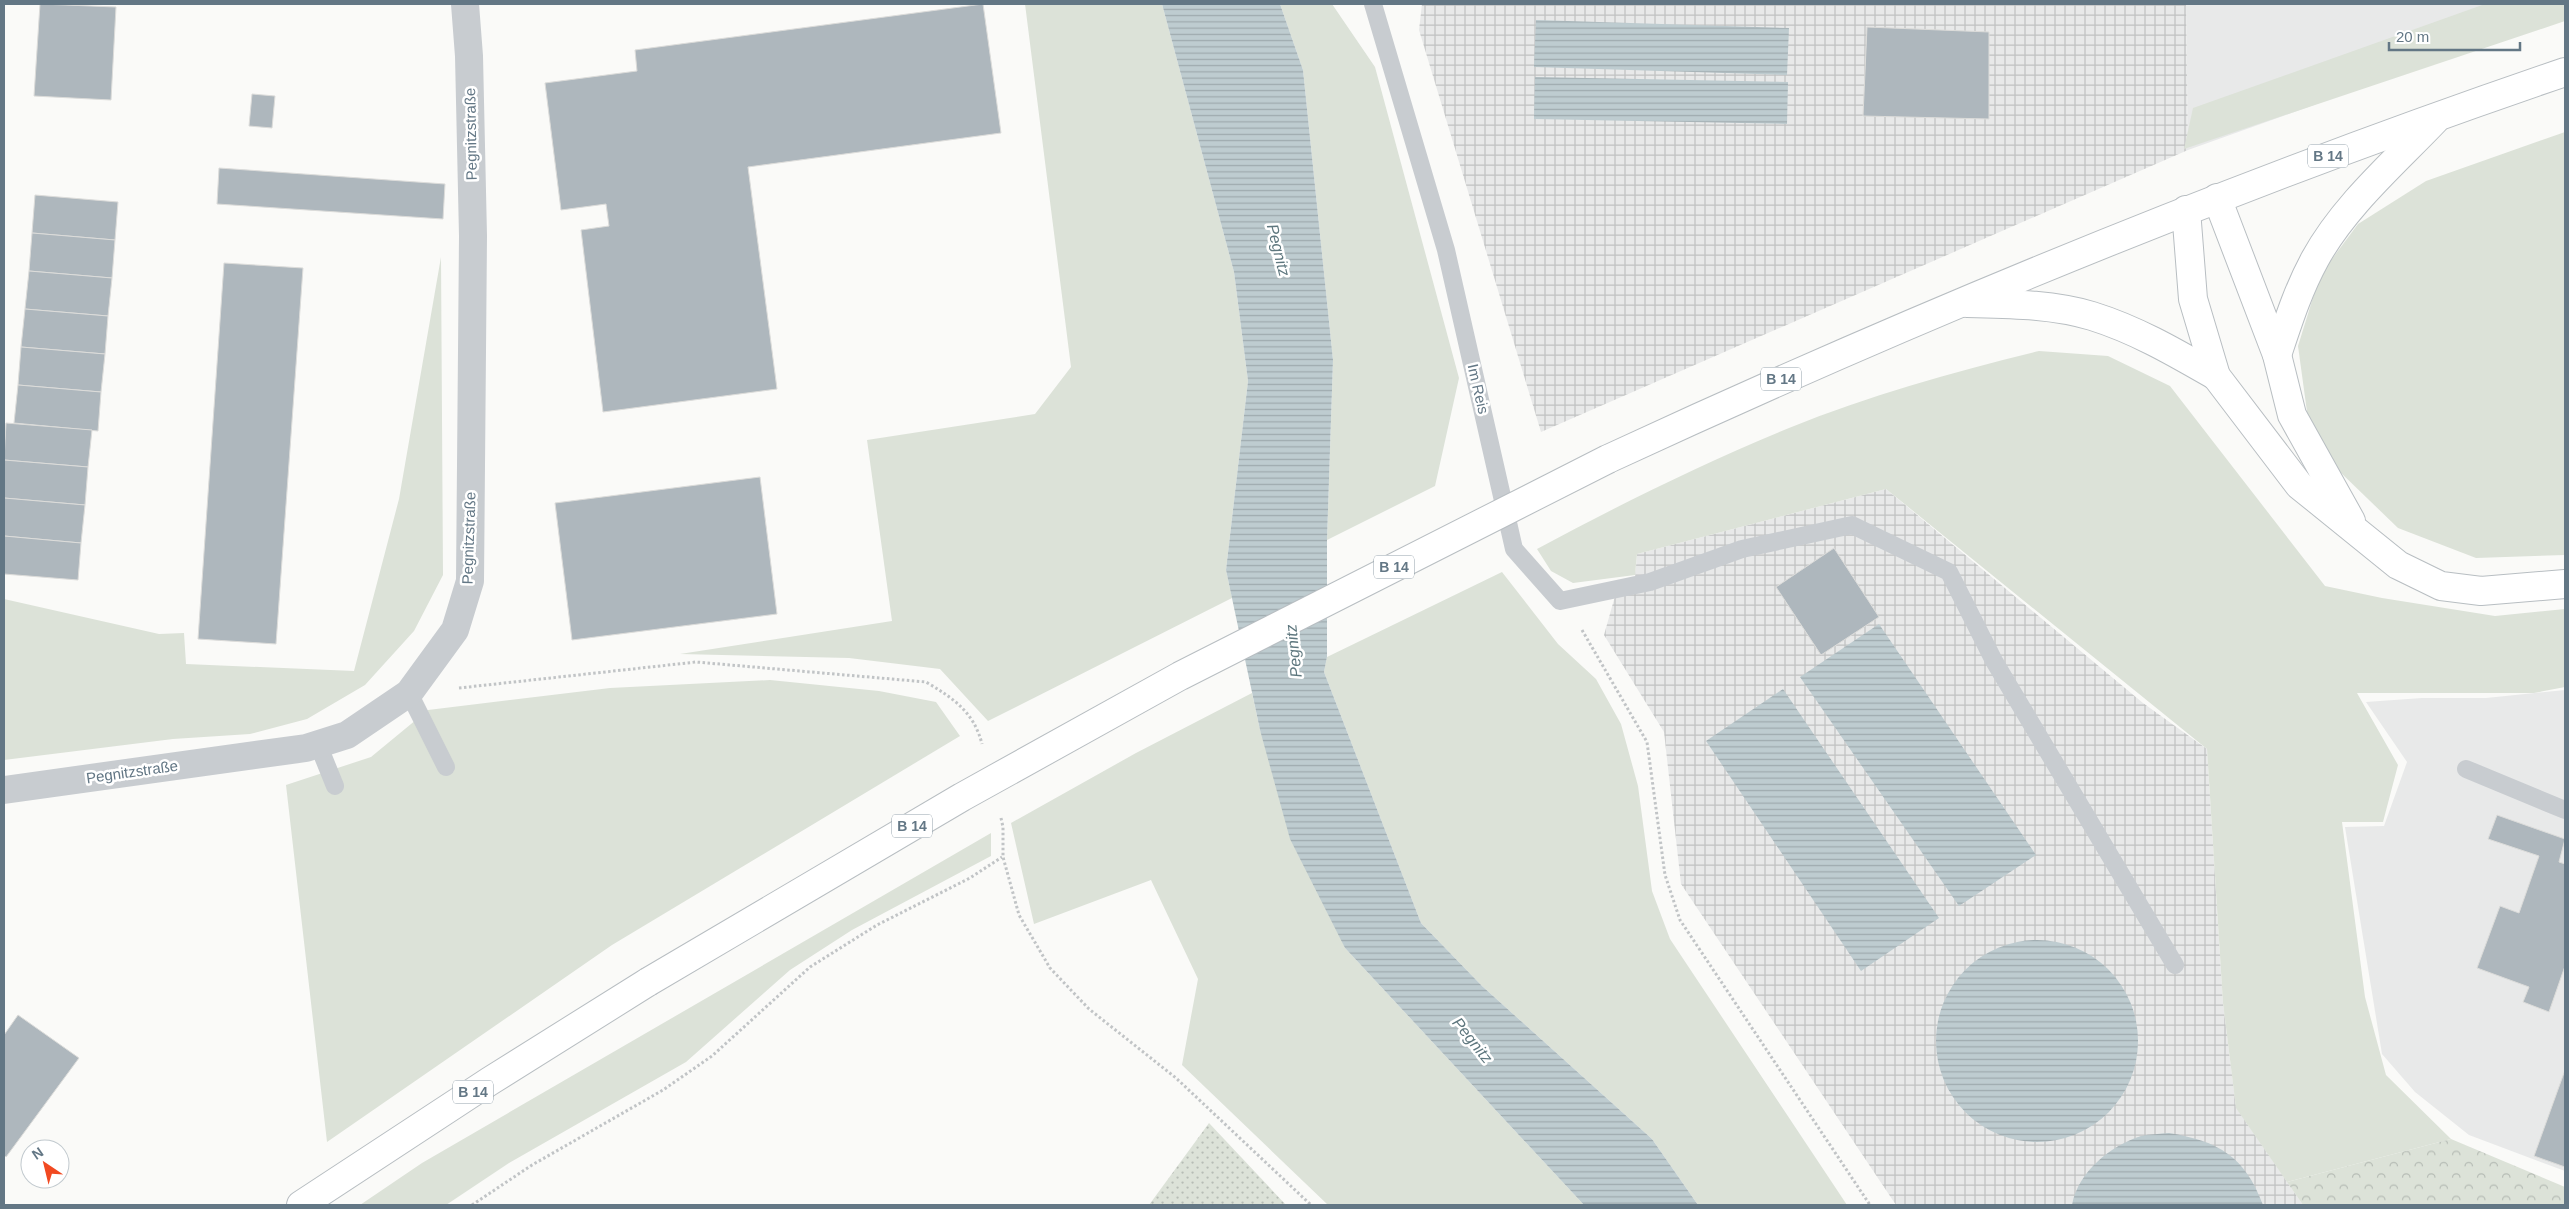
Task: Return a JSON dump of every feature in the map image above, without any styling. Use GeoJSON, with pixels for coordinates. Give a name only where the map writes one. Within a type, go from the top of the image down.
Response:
{"type":"FeatureCollection","features":[{"type":"Feature","properties":{"kind":"main road","name":"B 14"},"geometry":{"type":"LineString","coordinates":[[301,1205],[490,1081],[648,982],[962,796],[1172,681],[1608,459],[1796,372],[1956,303],[2216,198],[2440,114],[2565,72]]}},
{"type":"Feature","properties":{"kind":"main road"},"geometry":{"type":"LineString","coordinates":[[2277,355],[2297,295],[2316,257],[2349,211],[2440,114]]}},
{"type":"Feature","properties":{"kind":"main road"},"geometry":{"type":"LineString","coordinates":[[2216,198],[2277,355],[2292,415],[2359,535]]}},
{"type":"Feature","properties":{"kind":"main road"},"geometry":{"type":"LineString","coordinates":[[2186,210],[2193,299],[2216,376],[2299,485],[2398,566],[2441,586],[2481,591],[2565,584]]}},
{"type":"Feature","properties":{"kind":"main road"},"geometry":{"type":"LineString","coordinates":[[1956,303],[2025,304],[2092,316],[2155,341],[2216,376]]}},
{"type":"Feature","properties":{"kind":"street","name":"Pegnitzstraße"},"geometry":{"type":"LineString","coordinates":[[4,790],[306,748],[347,735],[409,693],[455,630],[470,581],[473,236],[469,56],[465,4]]}},
{"type":"Feature","properties":{"kind":"lane","name":"Im Reis"},"geometry":{"type":"LineString","coordinates":[[1373,4],[1446,250],[1514,549],[1560,601]]}},
{"type":"Feature","properties":{"kind":"lane"},"geometry":{"type":"LineString","coordinates":[[1560,601],[1650,582],[1742,549],[1852,525],[1949,572],[1994,662],[2175,965]]}},
{"type":"Feature","properties":{"kind":"lane"},"geometry":{"type":"LineString","coordinates":[[409,693],[446,767]]}},
{"type":"Feature","properties":{"kind":"lane"},"geometry":{"type":"LineString","coordinates":[[318,744],[335,786]]}},
{"type":"Feature","properties":{"kind":"lane"},"geometry":{"type":"LineString","coordinates":[[2466,769],[2565,810]]}},
{"type":"Feature","properties":{"kind":"path"},"geometry":{"type":"LineString","coordinates":[[1560,601],[1573,615],[1647,742],[1665,875],[1680,920],[1870,1205]]}},
{"type":"Feature","properties":{"kind":"path"},"geometry":{"type":"LineString","coordinates":[[409,693],[696,662],[926,682],[949,696],[968,712],[978,727],[982,746]]}},
{"type":"Feature","properties":{"kind":"path"},"geometry":{"type":"LineString","coordinates":[[999,809],[1003,827],[1003,857],[1019,915],[1050,968],[1089,1009],[1176,1078],[1311,1205]]}},
{"type":"Feature","properties":{"kind":"path"},"geometry":{"type":"LineString","coordinates":[[472,1205],[532,1166],[663,1090],[712,1056],[810,967],[877,925],[970,878],[1003,857]]}},
{"type":"Feature","properties":{"kind":"shaded area"},"geometry":{"type":"Polygon","coordinates":[[[1422,4],[2186,4],[2188,150],[1541,432],[1419,30],[1422,4]]]}},
{"type":"Feature","properties":{"kind":"shaded area"},"geometry":{"type":"Polygon","coordinates":[[[2186,4],[2565,4],[2565,15],[2188,150],[2186,4]]]}},
{"type":"Feature","properties":{"kind":"shaded area"},"geometry":{"type":"Polygon","coordinates":[[[1886,489],[2143,703],[2207,749],[2223,1003],[2236,1107],[2303,1205],[1896,1205],[1681,884],[1664,732],[1604,635],[1615,596],[1634,592],[1637,554],[1886,489]]]}},
{"type":"Feature","properties":{"kind":"shaded area"},"geometry":{"type":"Polygon","coordinates":[[[2565,690],[2565,1171],[2469,1135],[2415,1092],[2382,1054],[2345,827],[2384,826],[2407,762],[2366,702],[2422,698],[2486,698],[2565,690]]]}},
{"type":"Feature","properties":{"kind":"green space"},"geometry":{"type":"Polygon","coordinates":[[[1025,4],[1162,4],[1234,272],[1248,381],[1226,570],[1232,598],[988,721],[940,669],[849,658],[680,654],[892,621],[867,440],[1035,414],[1071,367],[1025,4]]]}},
{"type":"Feature","properties":{"kind":"green space"},"geometry":{"type":"Polygon","coordinates":[[[1280,4],[1332,4],[1375,67],[1459,378],[1435,486],[1327,540],[1333,360],[1303,70],[1280,4]]]}},
{"type":"Feature","properties":{"kind":"green space"},"geometry":{"type":"Polygon","coordinates":[[[2485,4],[2565,4],[2565,21],[2184,149],[2193,108],[2485,4]]]}},
{"type":"Feature","properties":{"kind":"green space"},"geometry":{"type":"Polygon","coordinates":[[[2565,132],[2565,555],[2476,558],[2398,528],[2339,471],[2308,419],[2298,346],[2320,275],[2358,224],[2426,181],[2565,132]]]}},
{"type":"Feature","properties":{"kind":"green space"},"geometry":{"type":"Polygon","coordinates":[[[441,257],[443,575],[414,631],[365,685],[307,719],[250,734],[173,739],[4,760],[4,599],[159,634],[184,633],[186,664],[354,671],[399,499],[441,257]]]}},
{"type":"Feature","properties":{"kind":"green space"},"geometry":{"type":"Polygon","coordinates":[[[2039,351],[2108,356],[2170,386],[2325,586],[2382,598],[2495,616],[2565,609],[2565,687],[2534,693],[2357,693],[2398,765],[2383,822],[2342,822],[2365,997],[2386,1075],[2451,1139],[2287,1182],[2236,1108],[2223,1003],[2207,749],[1886,489],[1637,554],[1635,575],[1573,583],[1551,571],[1537,549],[1662,485],[1725,455],[1789,428],[1850,405],[1912,385],[2039,351]]]}},
{"type":"Feature","properties":{"kind":"green space"},"geometry":{"type":"Polygon","coordinates":[[[1502,572],[1558,644],[1596,679],[1621,724],[1638,786],[1652,891],[1670,939],[1847,1205],[1698,1205],[1652,1139],[1482,986],[1421,923],[1324,672],[1327,657],[1502,572]]]}},
{"type":"Feature","properties":{"kind":"green space"},"geometry":{"type":"Polygon","coordinates":[[[770,680],[879,691],[936,702],[960,736],[612,945],[327,1142],[286,785],[371,757],[428,710],[610,688],[770,680]]]}},
{"type":"Feature","properties":{"kind":"green space"},"geometry":{"type":"Polygon","coordinates":[[[1252,693],[1260,730],[1345,948],[1584,1205],[1328,1205],[1182,1065],[1198,979],[1151,880],[1034,924],[1011,823],[1136,753],[1252,693]]]}},
{"type":"Feature","properties":{"kind":"green space"},"geometry":{"type":"Polygon","coordinates":[[[991,833],[991,856],[852,930],[790,970],[686,1062],[509,1163],[446,1205],[360,1205],[422,1163],[991,833]]]}},
{"type":"Feature","properties":{"kind":"green space"},"geometry":{"type":"Polygon","coordinates":[[[1209,1123],[1286,1205],[1149,1205],[1209,1123]]]}},
{"type":"Feature","properties":{"kind":"green space"},"geometry":{"type":"Polygon","coordinates":[[[2451,1139],[2565,1187],[2565,1205],[2303,1205],[2287,1182],[2451,1139]]]}},
{"type":"Feature","properties":{"kind":"water","name":"Pegnitz"},"geometry":{"type":"Polygon","coordinates":[[[1162,4],[1280,4],[1303,70],[1333,360],[1327,540],[1327,657],[1324,672],[1421,923],[1482,986],[1652,1139],[1698,1205],[1584,1205],[1345,948],[1290,839],[1260,730],[1226,570],[1248,381],[1234,272],[1162,4]]]}},
{"type":"Feature","properties":{"kind":"water"},"geometry":{"type":"Polygon","coordinates":[[[1536,20],[1789,28],[1787,75],[1534,67],[1536,20]]]}},
{"type":"Feature","properties":{"kind":"water"},"geometry":{"type":"Polygon","coordinates":[[[1535,77],[1788,82],[1787,124],[1534,119],[1535,77]]]}},
{"type":"Feature","properties":{"kind":"water"},"geometry":{"type":"Polygon","coordinates":[[[1879,624],[2036,855],[1959,906],[1800,677],[1879,624]]]}},
{"type":"Feature","properties":{"kind":"water"},"geometry":{"type":"Polygon","coordinates":[[[1783,689],[1939,918],[1861,971],[1706,741],[1783,689]]]}},
{"type":"Feature","properties":{"kind":"water"},"geometry":{"type":"Polygon","coordinates":[[[2037,940],[2066,944],[2085,952],[2101,963],[2115,977],[2126,993],[2134,1012],[2138,1041],[2134,1070],[2126,1089],[2115,1105],[2101,1119],[2085,1130],[2066,1138],[2037,1142],[2008,1138],[1989,1130],[1973,1119],[1959,1105],[1948,1089],[1940,1070],[1936,1041],[1940,1012],[1948,993],[1959,977],[1973,963],[1989,952],[2008,944],[2037,940]]]}},
{"type":"Feature","properties":{"kind":"water"},"geometry":{"type":"Polygon","coordinates":[[[2169,1133],[2202,1141],[2216,1146],[2228,1154],[2248,1174],[2263,1205],[2072,1205],[2075,1193],[2088,1171],[2107,1154],[2129,1140],[2151,1134],[2169,1133]]]}},
{"type":"Feature","properties":{"kind":"building"},"geometry":{"type":"Polygon","coordinates":[[[40,4],[116,7],[111,100],[34,96],[40,4]]]}},
{"type":"Feature","properties":{"kind":"building"},"geometry":{"type":"Polygon","coordinates":[[[983,4],[1001,133],[748,167],[777,389],[603,412],[581,230],[609,226],[606,204],[561,210],[545,83],[637,71],[635,50],[983,4]]]}},
{"type":"Feature","properties":{"kind":"building"},"geometry":{"type":"Polygon","coordinates":[[[1867,27],[1989,32],[1989,119],[1863,116],[1867,27]]]}},
{"type":"Feature","properties":{"kind":"building"},"geometry":{"type":"Polygon","coordinates":[[[252,94],[275,96],[272,128],[249,126],[252,94]]]}},
{"type":"Feature","properties":{"kind":"building"},"geometry":{"type":"Polygon","coordinates":[[[219,168],[445,184],[443,219],[217,204],[219,168]]]}},
{"type":"Feature","properties":{"kind":"building"},"geometry":{"type":"Polygon","coordinates":[[[35,195],[118,202],[115,240],[32,233],[35,195]]]}},
{"type":"Feature","properties":{"kind":"building"},"geometry":{"type":"Polygon","coordinates":[[[32,233],[115,240],[112,278],[29,271],[32,233]]]}},
{"type":"Feature","properties":{"kind":"building"},"geometry":{"type":"Polygon","coordinates":[[[224,263],[303,268],[276,644],[198,639],[224,263]]]}},
{"type":"Feature","properties":{"kind":"building"},"geometry":{"type":"Polygon","coordinates":[[[29,271],[112,278],[108,316],[25,309],[29,271]]]}},
{"type":"Feature","properties":{"kind":"building"},"geometry":{"type":"Polygon","coordinates":[[[25,309],[108,316],[105,354],[21,347],[25,309]]]}},
{"type":"Feature","properties":{"kind":"building"},"geometry":{"type":"Polygon","coordinates":[[[21,347],[105,354],[101,392],[18,385],[21,347]]]}},
{"type":"Feature","properties":{"kind":"building"},"geometry":{"type":"Polygon","coordinates":[[[18,385],[101,392],[98,431],[14,423],[18,385]]]}},
{"type":"Feature","properties":{"kind":"building"},"geometry":{"type":"Polygon","coordinates":[[[6,423],[92,430],[88,467],[4,460],[6,423]]]}},
{"type":"Feature","properties":{"kind":"building"},"geometry":{"type":"Polygon","coordinates":[[[4,460],[88,467],[85,505],[4,498],[4,460]]]}},
{"type":"Feature","properties":{"kind":"building"},"geometry":{"type":"Polygon","coordinates":[[[760,477],[777,614],[572,640],[555,503],[760,477]]]}},
{"type":"Feature","properties":{"kind":"building"},"geometry":{"type":"Polygon","coordinates":[[[4,498],[85,505],[81,543],[4,536],[4,498]]]}},
{"type":"Feature","properties":{"kind":"building"},"geometry":{"type":"Polygon","coordinates":[[[4,536],[81,543],[78,580],[4,574],[4,536]]]}},
{"type":"Feature","properties":{"kind":"building"},"geometry":{"type":"Polygon","coordinates":[[[1834,548],[1879,617],[1821,655],[1776,587],[1834,548]]]}},
{"type":"Feature","properties":{"kind":"building"},"geometry":{"type":"Polygon","coordinates":[[[2497,815],[2565,839],[2559,862],[2565,864],[2565,966],[2549,1012],[2523,1002],[2529,987],[2477,968],[2500,906],[2519,913],[2539,856],[2488,839],[2497,815]]]}},
{"type":"Feature","properties":{"kind":"building"},"geometry":{"type":"Polygon","coordinates":[[[18,1015],[79,1058],[6,1157],[4,1155],[4,1035],[18,1015]]]}},
{"type":"Feature","properties":{"kind":"building"},"geometry":{"type":"Polygon","coordinates":[[[2565,1070],[2565,1167],[2534,1156],[2565,1070]]]}}]}
